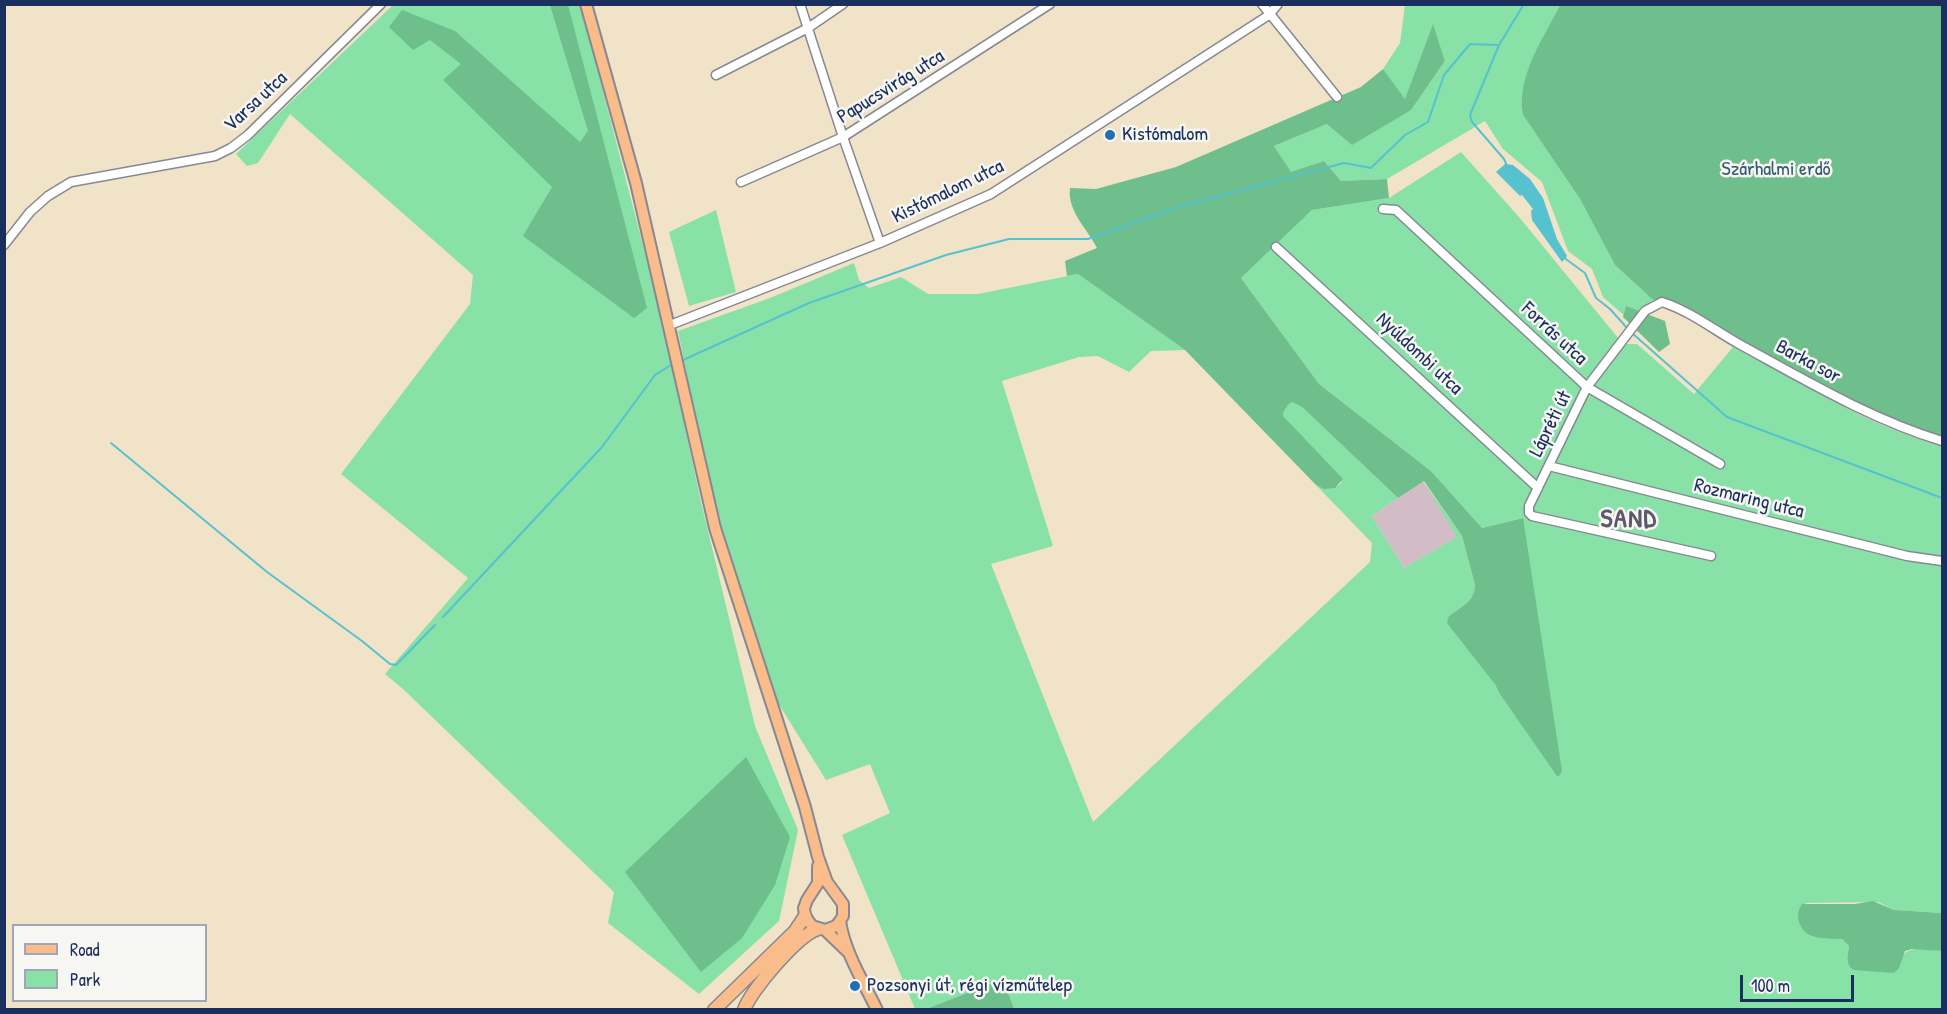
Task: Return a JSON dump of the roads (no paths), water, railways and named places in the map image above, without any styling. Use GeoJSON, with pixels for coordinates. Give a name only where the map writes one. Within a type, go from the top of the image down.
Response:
{"type":"FeatureCollection","features":[{"type":"Feature","properties":{"kind":"highway"},"geometry":{"type":"LineString","coordinates":[[714,1010],[801,925],[805,916]]}},
{"type":"Feature","properties":{"kind":"highway"},"geometry":{"type":"LineString","coordinates":[[744,1010],[763,978],[803,938],[812,931],[822,929]]}},
{"type":"Feature","properties":{"kind":"main road"},"geometry":{"type":"LineString","coordinates":[[586,4],[636,183],[714,528],[805,807],[818,857],[827,882],[843,903],[843,916],[836,926],[822,929]]}},
{"type":"Feature","properties":{"kind":"main road"},"geometry":{"type":"LineString","coordinates":[[818,857],[818,883],[807,900],[804,908],[805,916],[808,922],[822,929],[849,953]]}},
{"type":"Feature","properties":{"kind":"main road"},"geometry":{"type":"LineString","coordinates":[[813,894],[825,890],[834,893]]}},
{"type":"Feature","properties":{"kind":"main road"},"geometry":{"type":"LineString","coordinates":[[840,921],[849,953],[877,1010]]}},
{"type":"Feature","properties":{"kind":"street","name":"Varsa utca"},"geometry":{"type":"LineString","coordinates":[[4,245],[30,213],[48,196],[71,182],[215,156],[231,148],[248,135],[381,4]]}},
{"type":"Feature","properties":{"kind":"street"},"geometry":{"type":"LineString","coordinates":[[800,4],[880,243]]}},
{"type":"Feature","properties":{"kind":"street"},"geometry":{"type":"LineString","coordinates":[[716,75],[808,28],[843,4]]}},
{"type":"Feature","properties":{"kind":"street","name":"Papucsvirág utca"},"geometry":{"type":"LineString","coordinates":[[741,182],[843,137],[1050,4]]}},
{"type":"Feature","properties":{"kind":"street"},"geometry":{"type":"LineString","coordinates":[[1262,4],[1337,97]]}},
{"type":"Feature","properties":{"kind":"street","name":"Kistómalom utca"},"geometry":{"type":"LineString","coordinates":[[670,326],[880,243],[991,194],[1269,15],[1278,4]]}},
{"type":"Feature","properties":{"kind":"street","name":"Forrás utca"},"geometry":{"type":"LineString","coordinates":[[1383,209],[1396,210],[1587,387],[1720,464]]}},
{"type":"Feature","properties":{"kind":"street","name":"Nyúldombi utca"},"geometry":{"type":"LineString","coordinates":[[1276,246],[1538,488]]}},
{"type":"Feature","properties":{"kind":"street","name":"Lápréti út"},"geometry":{"type":"LineString","coordinates":[[1662,302],[1645,311],[1587,387],[1529,506],[1530,515],[1711,556]]}},
{"type":"Feature","properties":{"kind":"street","name":"Barka sor"},"geometry":{"type":"LineString","coordinates":[[1662,302],[1676,307],[1859,408],[1910,431],[1942,441]]}},
{"type":"Feature","properties":{"kind":"street","name":"Rozmaring utca"},"geometry":{"type":"LineString","coordinates":[[1549,466],[1907,556],[1942,561]]}},
{"type":"Feature","properties":{"kind":"water"},"geometry":{"type":"Polygon","coordinates":[[[1505,164],[1513,165],[1530,179],[1543,198],[1557,239],[1567,256],[1562,262],[1532,220],[1531,211],[1533,209],[1522,195],[1520,196],[1496,172],[1505,164]]]}},
{"type":"Feature","properties":{"kind":"waterway"},"geometry":{"type":"LineString","coordinates":[[1507,166],[1504,159],[1472,122],[1470,115],[1499,45],[1524,4]]}},
{"type":"Feature","properties":{"kind":"waterway"},"geometry":{"type":"LineString","coordinates":[[683,360],[809,303],[946,255],[1009,239],[1088,239],[1182,206],[1344,163],[1371,168],[1405,135],[1428,122],[1444,75],[1470,44],[1499,45]]}},
{"type":"Feature","properties":{"kind":"waterway"},"geometry":{"type":"LineString","coordinates":[[1563,257],[1585,273],[1596,298],[1610,309],[1628,329]]}},
{"type":"Feature","properties":{"kind":"waterway"},"geometry":{"type":"LineString","coordinates":[[1632,333],[1727,417],[1942,498]]}},
{"type":"Feature","properties":{"kind":"waterway"},"geometry":{"type":"LineString","coordinates":[[443,617],[602,447],[655,375],[671,365]]}},
{"type":"Feature","properties":{"kind":"waterway"},"geometry":{"type":"LineString","coordinates":[[111,443],[267,572],[390,664],[396,665],[435,625]]}},
{"type":"Feature","properties":{"kind":"place","name":"Kistómalom"},"geometry":{"type":"Point","coordinates":[1110,135]}},
{"type":"Feature","properties":{"kind":"place","name":"Pozsonyi út, régi vízműtelep"},"geometry":{"type":"Point","coordinates":[855,986]}},
{"type":"Feature","properties":{"kind":"district","name":"SAND"},"geometry":{"type":"Point","coordinates":[1629,520]}},
{"type":"Feature","properties":{"kind":"park label","name":"Szárhalmi erdő"},"geometry":{"type":"Point","coordinates":[1776,170]}}]}
